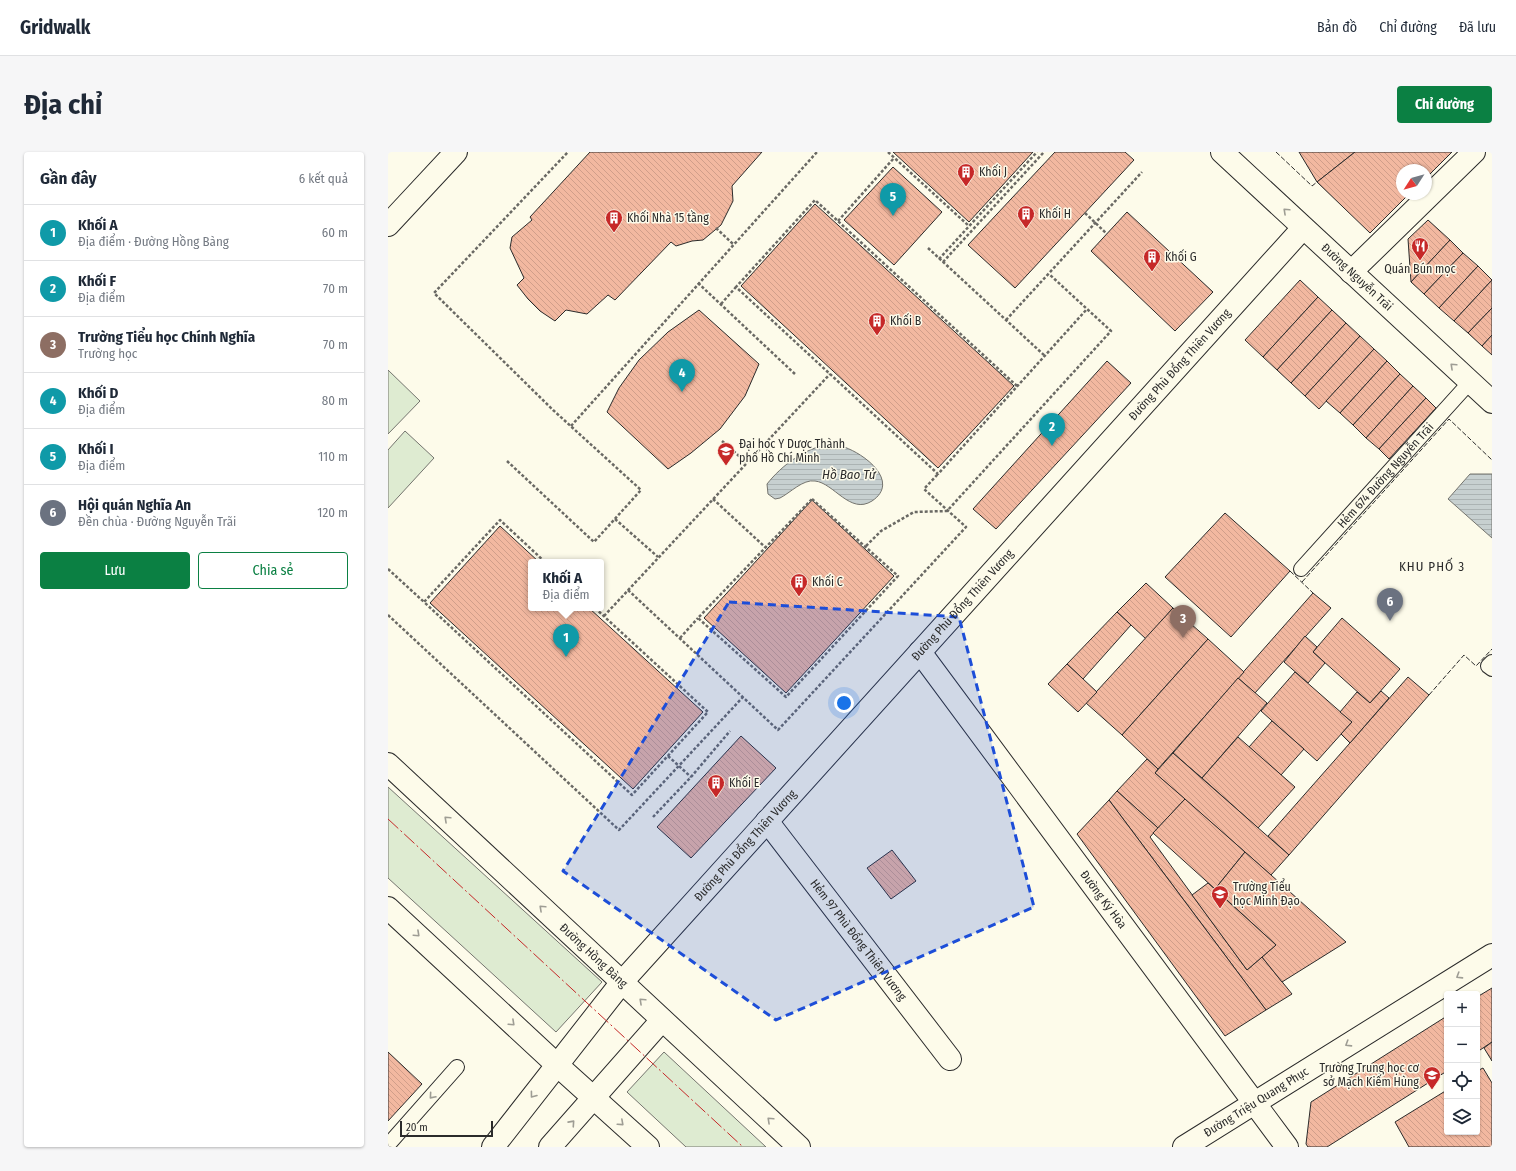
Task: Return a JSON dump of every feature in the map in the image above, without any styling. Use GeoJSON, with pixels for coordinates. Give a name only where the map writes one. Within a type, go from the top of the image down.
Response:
{"type":"FeatureCollection","features":[{"type":"Feature","properties":{"kind":"street"},"geometry":{"type":"LineString","coordinates":[[388,224],[456,152]]}},
{"type":"Feature","properties":{"kind":"street","name":"Đường Nguyễn Trãi"},"geometry":{"type":"LineString","coordinates":[[1222,152],[1492,402]]}},
{"type":"Feature","properties":{"kind":"street"},"geometry":{"type":"LineString","coordinates":[[1351,272],[1474,152]]}},
{"type":"Feature","properties":{"kind":"street","name":"Đường Phù Đổng Thiên Vương"},"geometry":{"type":"LineString","coordinates":[[492,1147],[622,982],[1303,228]]}},
{"type":"Feature","properties":{"kind":"street","name":"Đường Ký Hòa"},"geometry":{"type":"LineString","coordinates":[[920,652],[1287,1147]]}},
{"type":"Feature","properties":{"kind":"street","name":"Đường Hồng Bàng"},"geometry":{"type":"LineString","coordinates":[[388,764],[799,1147]]}},
{"type":"Feature","properties":{"kind":"street","name":"Hẻm 97 Phù Đổng Thiên Vương"},"geometry":{"type":"LineString","coordinates":[[767,821],[950,1059]]}},
{"type":"Feature","properties":{"kind":"street"},"geometry":{"type":"LineString","coordinates":[[388,908],[648,1147]]}},
{"type":"Feature","properties":{"kind":"street","name":"Đường Triệu Quang Phục"},"geometry":{"type":"LineString","coordinates":[[1184,1147],[1492,955]]}},
{"type":"Feature","properties":{"kind":"street"},"geometry":{"type":"LineString","coordinates":[[550,1147],[662,1020]]}},
{"type":"Feature","properties":{"kind":"lane","name":"Hẻm 674 Đường Nguyễn Trãi"},"geometry":{"type":"LineString","coordinates":[[1301,569],[1470,382]]}},
{"type":"Feature","properties":{"kind":"lane"},"geometry":{"type":"LineString","coordinates":[[1492,662],[1488,666],[1492,669]]}},
{"type":"Feature","properties":{"kind":"lane"},"geometry":{"type":"LineString","coordinates":[[388,1145],[457,1067]]}},
{"type":"Feature","properties":{"kind":"path"},"geometry":{"type":"LineString","coordinates":[[507,461],[594,542],[641,490],[571,426],[434,293],[568,152]]}},
{"type":"Feature","properties":{"kind":"path"},"geometry":{"type":"LineString","coordinates":[[571,426],[817,152]]}},
{"type":"Feature","properties":{"kind":"path"},"geometry":{"type":"LineString","coordinates":[[888,152],[969,226]]}},
{"type":"Feature","properties":{"kind":"path"},"geometry":{"type":"LineString","coordinates":[[939,258],[1037,152]]}},
{"type":"Feature","properties":{"kind":"path"},"geometry":{"type":"LineString","coordinates":[[943,262],[1044,152]]}},
{"type":"Feature","properties":{"kind":"path"},"geometry":{"type":"LineString","coordinates":[[838,221],[894,158]]}},
{"type":"Feature","properties":{"kind":"path"},"geometry":{"type":"LineString","coordinates":[[1006,320],[1142,172]]}},
{"type":"Feature","properties":{"kind":"path"},"geometry":{"type":"LineString","coordinates":[[721,304],[815,200],[1017,386]]}},
{"type":"Feature","properties":{"kind":"path"},"geometry":{"type":"LineString","coordinates":[[1085,213],[1107,234]]}},
{"type":"Feature","properties":{"kind":"path"},"geometry":{"type":"LineString","coordinates":[[716,228],[733,244]]}},
{"type":"Feature","properties":{"kind":"path"},"geometry":{"type":"LineString","coordinates":[[928,248],[1045,356]]}},
{"type":"Feature","properties":{"kind":"path"},"geometry":{"type":"LineString","coordinates":[[866,546],[881,531],[914,512],[948,510],[1111,331],[1049,274]]}},
{"type":"Feature","properties":{"kind":"path"},"geometry":{"type":"LineString","coordinates":[[698,283],[796,375]]}},
{"type":"Feature","properties":{"kind":"path"},"geometry":{"type":"LineString","coordinates":[[736,287],[938,474]]}},
{"type":"Feature","properties":{"kind":"path"},"geometry":{"type":"LineString","coordinates":[[628,590],[778,730],[966,527],[924,490],[1087,309]]}},
{"type":"Feature","properties":{"kind":"path"},"geometry":{"type":"LineString","coordinates":[[604,616],[830,374]]}},
{"type":"Feature","properties":{"kind":"path"},"geometry":{"type":"LineString","coordinates":[[722,441],[747,463]]}},
{"type":"Feature","properties":{"kind":"path"},"geometry":{"type":"LineString","coordinates":[[680,638],[698,618],[812,498],[898,576],[786,697],[698,618]]}},
{"type":"Feature","properties":{"kind":"path"},"geometry":{"type":"LineString","coordinates":[[713,499],[765,547]]}},
{"type":"Feature","properties":{"kind":"path"},"geometry":{"type":"LineString","coordinates":[[615,519],[658,557]]}},
{"type":"Feature","properties":{"kind":"path"},"geometry":{"type":"LineString","coordinates":[[424,602],[500,520],[542,559]]}},
{"type":"Feature","properties":{"kind":"path"},"geometry":{"type":"LineString","coordinates":[[388,569],[632,795],[708,712],[598,611]]}},
{"type":"Feature","properties":{"kind":"path"},"geometry":{"type":"LineString","coordinates":[[388,615],[619,830],[743,697]]}},
{"type":"Feature","properties":{"kind":"path"},"geometry":{"type":"LineString","coordinates":[[653,817],[691,777],[730,731]]}},
{"type":"Feature","properties":{"kind":"path"},"geometry":{"type":"LineString","coordinates":[[668,756],[691,777]]}},
{"type":"Feature","properties":{"kind":"highlighted area"},"geometry":{"type":"Polygon","coordinates":[[[729,602],[959,617],[1034,907],[776,1020],[563,871],[729,602]]]}},
{"type":"Feature","properties":{"kind":"green space"},"geometry":{"type":"Polygon","coordinates":[[[388,370],[420,401],[388,434],[388,370]]]}},
{"type":"Feature","properties":{"kind":"green space"},"geometry":{"type":"Polygon","coordinates":[[[405,431],[434,458],[388,508],[388,450],[405,431]]]}},
{"type":"Feature","properties":{"kind":"green space"},"geometry":{"type":"Polygon","coordinates":[[[388,787],[602,982],[556,1032],[388,878],[388,787]]]}},
{"type":"Feature","properties":{"kind":"green space"},"geometry":{"type":"Polygon","coordinates":[[[664,1052],[766,1147],[686,1147],[627,1092],[664,1052]]]}},
{"type":"Feature","properties":{"kind":"water","name":"Hồ Bao Tử"},"geometry":{"type":"Polygon","coordinates":[[[830,444],[851,450],[862,456],[872,464],[879,473],[883,483],[881,492],[872,501],[864,504],[856,504],[842,497],[822,483],[815,481],[801,484],[780,498],[775,499],[768,494],[767,484],[787,464],[803,453],[830,444]]]}},
{"type":"Feature","properties":{"kind":"water"},"geometry":{"type":"Polygon","coordinates":[[[1470,474],[1492,474],[1492,538],[1448,499],[1470,474]]]}},
{"type":"Feature","properties":{"kind":"building","name":"Khối Nhà 15 tầng"},"geometry":{"type":"Polygon","coordinates":[[[590,152],[762,152],[732,186],[733,201],[721,225],[703,240],[692,241],[676,246],[671,242],[615,300],[608,295],[587,314],[566,310],[555,321],[540,311],[517,285],[524,278],[510,248],[512,237],[532,220],[530,217],[590,152]]]}},
{"type":"Feature","properties":{"kind":"building","name":"Khối J"},"geometry":{"type":"Polygon","coordinates":[[[893,152],[1033,152],[969,222],[893,152]]]}},
{"type":"Feature","properties":{"kind":"building","name":"Khối H"},"geometry":{"type":"Polygon","coordinates":[[[1055,152],[1125,152],[1134,160],[1015,288],[968,245],[1055,152]]]}},
{"type":"Feature","properties":{"kind":"building"},"geometry":{"type":"Polygon","coordinates":[[[1299,152],[1355,152],[1317,182],[1299,152]]]}},
{"type":"Feature","properties":{"kind":"building"},"geometry":{"type":"Polygon","coordinates":[[[1355,152],[1452,152],[1432,172],[1432,164],[1396,164],[1396,200],[1403,200],[1370,233],[1317,182],[1355,152]]]}},
{"type":"Feature","properties":{"kind":"building"},"geometry":{"type":"Polygon","coordinates":[[[893,167],[942,212],[894,265],[844,220],[893,167]]]}},
{"type":"Feature","properties":{"kind":"building","name":"Khối B"},"geometry":{"type":"Polygon","coordinates":[[[815,204],[1014,386],[938,468],[741,286],[815,204]]]}},
{"type":"Feature","properties":{"kind":"building","name":"Khối G"},"geometry":{"type":"Polygon","coordinates":[[[1127,212],[1213,292],[1175,331],[1091,251],[1127,212]]]}},
{"type":"Feature","properties":{"kind":"building","name":"Quán Bún mọc"},"geometry":{"type":"Polygon","coordinates":[[[1428,220],[1450,240],[1411,282],[1408,239],[1428,220]]]}},
{"type":"Feature","properties":{"kind":"building"},"geometry":{"type":"Polygon","coordinates":[[[1450,240],[1463,253],[1424,294],[1411,282],[1450,240]]]}},
{"type":"Feature","properties":{"kind":"building"},"geometry":{"type":"Polygon","coordinates":[[[1463,253],[1478,266],[1439,308],[1424,294],[1463,253]]]}},
{"type":"Feature","properties":{"kind":"building"},"geometry":{"type":"Polygon","coordinates":[[[1478,266],[1492,280],[1454,321],[1439,308],[1478,266]]]}},
{"type":"Feature","properties":{"kind":"building"},"geometry":{"type":"Polygon","coordinates":[[[1300,280],[1318,297],[1263,357],[1245,340],[1300,280]]]}},
{"type":"Feature","properties":{"kind":"building"},"geometry":{"type":"Polygon","coordinates":[[[1492,280],[1492,308],[1468,333],[1454,321],[1492,280]]]}},
{"type":"Feature","properties":{"kind":"building"},"geometry":{"type":"Polygon","coordinates":[[[1318,297],[1332,310],[1277,370],[1263,357],[1318,297]]]}},
{"type":"Feature","properties":{"kind":"building"},"geometry":{"type":"Polygon","coordinates":[[[1492,308],[1492,335],[1482,346],[1468,333],[1492,308]]]}},
{"type":"Feature","properties":{"kind":"building"},"geometry":{"type":"Polygon","coordinates":[[[699,310],[759,364],[745,396],[720,429],[691,453],[668,469],[607,412],[619,388],[639,360],[668,332],[699,310]]]}},
{"type":"Feature","properties":{"kind":"building"},"geometry":{"type":"Polygon","coordinates":[[[1332,310],[1346,323],[1291,383],[1277,370],[1332,310]]]}},
{"type":"Feature","properties":{"kind":"building"},"geometry":{"type":"Polygon","coordinates":[[[1346,323],[1360,336],[1305,396],[1291,383],[1346,323]]]}},
{"type":"Feature","properties":{"kind":"building"},"geometry":{"type":"Polygon","coordinates":[[[1492,335],[1492,355],[1482,346],[1492,335]]]}},
{"type":"Feature","properties":{"kind":"building"},"geometry":{"type":"Polygon","coordinates":[[[1360,336],[1374,349],[1319,409],[1305,396],[1360,336]]]}},
{"type":"Feature","properties":{"kind":"building"},"geometry":{"type":"Polygon","coordinates":[[[1374,349],[1387,361],[1340,413],[1326,401],[1374,349]]]}},
{"type":"Feature","properties":{"kind":"building"},"geometry":{"type":"Polygon","coordinates":[[[1107,361],[1131,383],[996,529],[973,509],[1107,361]]]}},
{"type":"Feature","properties":{"kind":"building"},"geometry":{"type":"Polygon","coordinates":[[[1387,361],[1400,374],[1353,425],[1340,413],[1387,361]]]}},
{"type":"Feature","properties":{"kind":"building"},"geometry":{"type":"Polygon","coordinates":[[[1400,374],[1413,386],[1366,438],[1353,425],[1400,374]]]}},
{"type":"Feature","properties":{"kind":"building"},"geometry":{"type":"Polygon","coordinates":[[[1413,386],[1426,398],[1379,449],[1366,438],[1413,386]]]}},
{"type":"Feature","properties":{"kind":"building"},"geometry":{"type":"Polygon","coordinates":[[[1426,398],[1436,408],[1389,459],[1379,449],[1426,398]]]}},
{"type":"Feature","properties":{"kind":"building","name":"Khối C"},"geometry":{"type":"Polygon","coordinates":[[[812,500],[894,576],[786,693],[704,618],[812,500]]]}},
{"type":"Feature","properties":{"kind":"building"},"geometry":{"type":"Polygon","coordinates":[[[1225,513],[1290,571],[1231,637],[1165,577],[1225,513]]]}},
{"type":"Feature","properties":{"kind":"building"},"geometry":{"type":"Polygon","coordinates":[[[500,526],[536,559],[528,559],[528,611],[592,611],[703,712],[633,789],[430,603],[500,526]]]}},
{"type":"Feature","properties":{"kind":"building"},"geometry":{"type":"Polygon","coordinates":[[[1146,583],[1173,608],[1146,639],[1117,612],[1146,583]]]}},
{"type":"Feature","properties":{"kind":"building"},"geometry":{"type":"Polygon","coordinates":[[[1313,593],[1331,608],[1255,693],[1238,678],[1313,593]]]}},
{"type":"Feature","properties":{"kind":"building"},"geometry":{"type":"Polygon","coordinates":[[[1173,608],[1208,639],[1122,735],[1086,703],[1173,608]]]}},
{"type":"Feature","properties":{"kind":"building"},"geometry":{"type":"Polygon","coordinates":[[[1117,612],[1131,625],[1083,679],[1067,664],[1117,612]]]}},
{"type":"Feature","properties":{"kind":"building"},"geometry":{"type":"Polygon","coordinates":[[[1342,618],[1400,669],[1370,703],[1313,652],[1342,618]]]}},
{"type":"Feature","properties":{"kind":"building"},"geometry":{"type":"Polygon","coordinates":[[[1305,636],[1317,647],[1313,652],[1325,663],[1308,683],[1284,662],[1305,636]]]}},
{"type":"Feature","properties":{"kind":"building"},"geometry":{"type":"Polygon","coordinates":[[[1208,639],[1244,672],[1158,769],[1122,735],[1208,639]]]}},
{"type":"Feature","properties":{"kind":"building"},"geometry":{"type":"Polygon","coordinates":[[[1067,664],[1097,692],[1078,712],[1048,684],[1067,664]]]}},
{"type":"Feature","properties":{"kind":"building"},"geometry":{"type":"Polygon","coordinates":[[[1295,672],[1352,722],[1317,761],[1261,711],[1295,672]]]}},
{"type":"Feature","properties":{"kind":"building"},"geometry":{"type":"Polygon","coordinates":[[[1408,677],[1429,695],[1289,855],[1268,836],[1408,677]]]}},
{"type":"Feature","properties":{"kind":"building"},"geometry":{"type":"Polygon","coordinates":[[[1238,678],[1267,703],[1202,778],[1173,753],[1238,678]]]}},
{"type":"Feature","properties":{"kind":"building"},"geometry":{"type":"Polygon","coordinates":[[[1381,691],[1389,698],[1350,743],[1341,734],[1352,722],[1340,712],[1357,692],[1370,703],[1381,691]]]}},
{"type":"Feature","properties":{"kind":"building"},"geometry":{"type":"Polygon","coordinates":[[[1272,721],[1304,749],[1281,775],[1249,747],[1272,721]]]}},
{"type":"Feature","properties":{"kind":"building","name":"Khối E"},"geometry":{"type":"Polygon","coordinates":[[[741,736],[776,768],[691,858],[657,827],[741,736]]]}},
{"type":"Feature","properties":{"kind":"building"},"geometry":{"type":"Polygon","coordinates":[[[1238,737],[1295,787],[1258,828],[1202,778],[1238,737]]]}},
{"type":"Feature","properties":{"kind":"building"},"geometry":{"type":"Polygon","coordinates":[[[1173,753],[1289,855],[1271,875],[1155,773],[1173,753]]]}},
{"type":"Feature","properties":{"kind":"building"},"geometry":{"type":"Polygon","coordinates":[[[1147,759],[1158,769],[1155,773],[1185,799],[1158,828],[1117,791],[1147,759]]]}},
{"type":"Feature","properties":{"kind":"building"},"geometry":{"type":"Polygon","coordinates":[[[1117,791],[1158,828],[1150,837],[1247,970],[1262,957],[1292,994],[1266,1010],[1109,800],[1117,791]]]}},
{"type":"Feature","properties":{"kind":"building"},"geometry":{"type":"Polygon","coordinates":[[[1185,799],[1245,852],[1215,889],[1153,833],[1185,799]]]}},
{"type":"Feature","properties":{"kind":"building"},"geometry":{"type":"Polygon","coordinates":[[[1109,800],[1266,1010],[1225,1036],[1077,834],[1109,800]]]}},
{"type":"Feature","properties":{"kind":"building"},"geometry":{"type":"Polygon","coordinates":[[[892,850],[916,881],[891,899],[867,868],[892,850]]]}},
{"type":"Feature","properties":{"kind":"building"},"geometry":{"type":"Polygon","coordinates":[[[1245,852],[1346,942],[1282,982],[1262,957],[1276,945],[1215,889],[1245,852]]]}},
{"type":"Feature","properties":{"kind":"building"},"geometry":{"type":"Polygon","coordinates":[[[1208,883],[1276,945],[1247,970],[1192,895],[1208,883]]]}},
{"type":"Feature","properties":{"kind":"building"},"geometry":{"type":"Polygon","coordinates":[[[1492,988],[1492,1042],[1480,1050],[1480,1027],[1480,995],[1492,988]]]}},
{"type":"Feature","properties":{"kind":"building"},"geometry":{"type":"Polygon","coordinates":[[[1444,1018],[1444,1073],[1327,1147],[1308,1147],[1306,1144],[1311,1102],[1444,1018]]]}},
{"type":"Feature","properties":{"kind":"building"},"geometry":{"type":"Polygon","coordinates":[[[1492,1042],[1492,1061],[1484,1048],[1492,1042]]]}},
{"type":"Feature","properties":{"kind":"building"},"geometry":{"type":"Polygon","coordinates":[[[388,1052],[422,1084],[388,1121],[388,1052]]]}},
{"type":"Feature","properties":{"kind":"building","name":"Trường Trung học cơ sở Mạch Kiếm Hùng"},"geometry":{"type":"Polygon","coordinates":[[[1483,1068],[1492,1083],[1492,1147],[1409,1147],[1395,1122],[1444,1092],[1444,1135],[1480,1135],[1480,1070],[1483,1068]]]}},
{"type":"Feature","properties":{"kind":"fence"},"geometry":{"type":"LineString","coordinates":[[1276,152],[1312,186],[1317,182]]}},
{"type":"Feature","properties":{"kind":"fence"},"geometry":{"type":"LineString","coordinates":[[1302,582],[1449,419],[1492,460]]}},
{"type":"Feature","properties":{"kind":"fence"},"geometry":{"type":"LineString","coordinates":[[1290,571],[1313,593]]}},
{"type":"Feature","properties":{"kind":"fence"},"geometry":{"type":"LineString","coordinates":[[1429,695],[1464,655],[1476,666],[1492,649]]}},
{"type":"Feature","properties":{"kind":"power"},"geometry":{"type":"LineString","coordinates":[[388,819],[743,1147]]}},
{"type":"Feature","properties":{"kind":"place","name":"Khối J"},"geometry":{"type":"Point","coordinates":[966,187]}},
{"type":"Feature","properties":{"kind":"place","name":"Khối I"},"geometry":{"type":"Point","coordinates":[893,216]}},
{"type":"Feature","properties":{"kind":"place","name":"Khối H"},"geometry":{"type":"Point","coordinates":[1026,229]}},
{"type":"Feature","properties":{"kind":"place","name":"Khối Nhà 15 tầng"},"geometry":{"type":"Point","coordinates":[614,233]}},
{"type":"Feature","properties":{"kind":"place","name":"Quán Bún mọc"},"geometry":{"type":"Point","coordinates":[1420,261]}},
{"type":"Feature","properties":{"kind":"place","name":"Khối G"},"geometry":{"type":"Point","coordinates":[1152,272]}},
{"type":"Feature","properties":{"kind":"place","name":"Khối B"},"geometry":{"type":"Point","coordinates":[877,336]}},
{"type":"Feature","properties":{"kind":"place","name":"Khối D"},"geometry":{"type":"Point","coordinates":[682,392]}},
{"type":"Feature","properties":{"kind":"place","name":"Khối F"},"geometry":{"type":"Point","coordinates":[1052,446]}},
{"type":"Feature","properties":{"kind":"place","name":"Đại học Y Dược Thành phố Hồ Chí Minh"},"geometry":{"type":"Point","coordinates":[726,466]}},
{"type":"Feature","properties":{"kind":"place","name":"Khối C"},"geometry":{"type":"Point","coordinates":[799,597]}},
{"type":"Feature","properties":{"kind":"place","name":"Hội quán Nghĩa An"},"geometry":{"type":"Point","coordinates":[1390,621]}},
{"type":"Feature","properties":{"kind":"place","name":"Trường Tiểu học Chính Nghĩa"},"geometry":{"type":"Point","coordinates":[1183,638]}},
{"type":"Feature","properties":{"kind":"place","name":"Khối A"},"geometry":{"type":"Point","coordinates":[566,657]}},
{"type":"Feature","properties":{"kind":"place","name":"Khối E"},"geometry":{"type":"Point","coordinates":[716,798]}},
{"type":"Feature","properties":{"kind":"place","name":"Trường Tiểu học Minh Đạo"},"geometry":{"type":"Point","coordinates":[1220,909]}},
{"type":"Feature","properties":{"kind":"place","name":"Trường Trung học cơ sở Mạch Kiếm Hùng"},"geometry":{"type":"Point","coordinates":[1432,1090]}},
{"type":"Feature","properties":{"kind":"district","name":"KHU PHỐ 3"},"geometry":{"type":"Point","coordinates":[1432,566]}}]}
